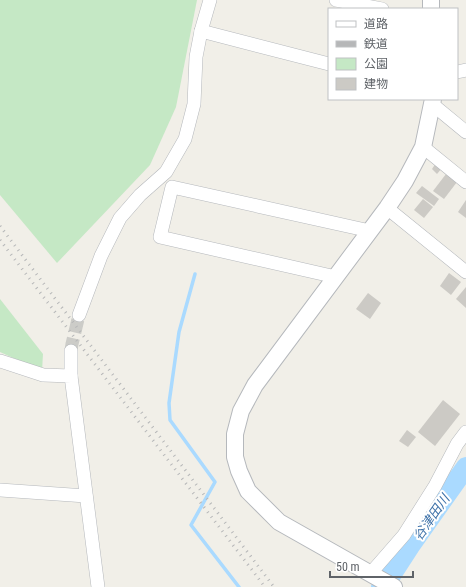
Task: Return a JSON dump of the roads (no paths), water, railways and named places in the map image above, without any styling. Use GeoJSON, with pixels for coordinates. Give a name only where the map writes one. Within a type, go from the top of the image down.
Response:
{"type":"FeatureCollection","features":[{"type":"Feature","properties":{"kind":"street"},"geometry":{"type":"LineString","coordinates":[[79,315],[101,256],[120,218],[140,195],[166,172],[185,139],[194,104],[196,57],[201,31],[210,0]]}},
{"type":"Feature","properties":{"kind":"street"},"geometry":{"type":"LineString","coordinates":[[336,0],[377,8]]}},
{"type":"Feature","properties":{"kind":"street"},"geometry":{"type":"LineString","coordinates":[[201,31],[328,64]]}},
{"type":"Feature","properties":{"kind":"street"},"geometry":{"type":"LineString","coordinates":[[432,102],[466,132]]}},
{"type":"Feature","properties":{"kind":"street"},"geometry":{"type":"LineString","coordinates":[[394,587],[279,522],[248,491],[239,471],[235,457],[235,434],[240,411],[256,385],[387,208],[405,181],[423,147],[432,102]]}},
{"type":"Feature","properties":{"kind":"street"},"geometry":{"type":"LineString","coordinates":[[423,147],[466,182]]}},
{"type":"Feature","properties":{"kind":"street"},"geometry":{"type":"LineString","coordinates":[[336,277],[160,236],[172,187],[370,231]]}},
{"type":"Feature","properties":{"kind":"street"},"geometry":{"type":"LineString","coordinates":[[387,208],[466,272]]}},
{"type":"Feature","properties":{"kind":"street"},"geometry":{"type":"LineString","coordinates":[[72,352],[71,376],[98,587]]}},
{"type":"Feature","properties":{"kind":"street"},"geometry":{"type":"LineString","coordinates":[[0,361],[43,375],[71,376]]}},
{"type":"Feature","properties":{"kind":"street"},"geometry":{"type":"LineString","coordinates":[[374,576],[404,535],[435,486],[457,444],[466,432]]}},
{"type":"Feature","properties":{"kind":"street"},"geometry":{"type":"LineString","coordinates":[[0,490],[86,496]]}},
{"type":"Feature","properties":{"kind":"waterway"},"geometry":{"type":"LineString","coordinates":[[195,274],[179,332],[169,403],[170,420],[215,482],[191,525],[239,587]]}},
{"type":"Feature","properties":{"kind":"waterway","name":"谷津田川"},"geometry":{"type":"LineString","coordinates":[[381,587],[386,583],[410,546],[466,467]]}},
{"type":"Feature","properties":{"kind":"tunnel"},"geometry":{"type":"LineString","coordinates":[[71,351],[79,315]]}},
{"type":"Feature","properties":{"kind":"railway"},"geometry":{"type":"LineString","coordinates":[[0,226],[274,587]]}},
{"type":"Feature","properties":{"kind":"railway"},"geometry":{"type":"LineString","coordinates":[[0,240],[265,587]]}}]}
